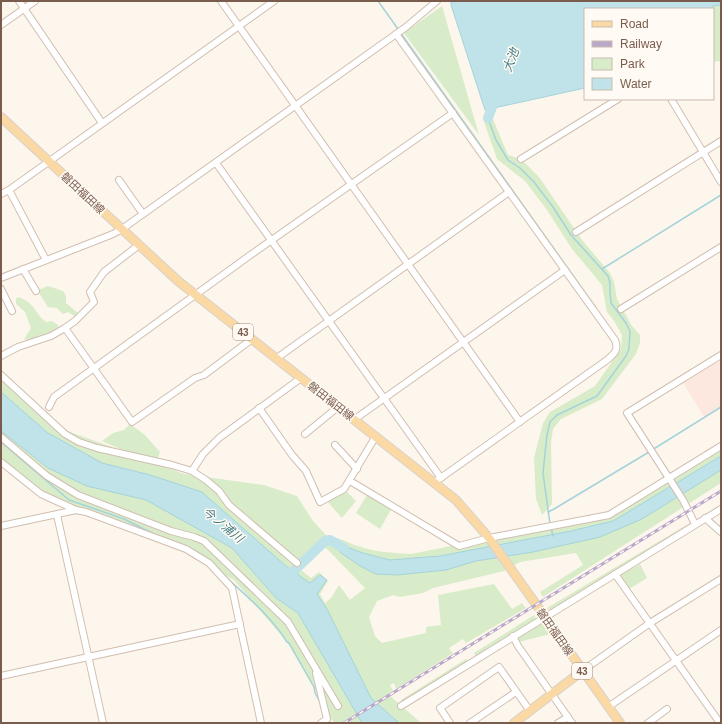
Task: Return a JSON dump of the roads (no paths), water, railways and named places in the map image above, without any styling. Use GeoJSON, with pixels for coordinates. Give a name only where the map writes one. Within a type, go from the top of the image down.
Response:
{"type":"FeatureCollection","features":[{"type":"Feature","properties":{"kind":"main road","name":"磐田福田線"},"geometry":{"type":"LineString","coordinates":[[1,117],[178,281],[354,420],[438,480],[489,539],[620,723]]}},
{"type":"Feature","properties":{"kind":"main road"},"geometry":{"type":"LineString","coordinates":[[516,722],[582,671]]}},
{"type":"Feature","properties":{"kind":"street"},"geometry":{"type":"LineString","coordinates":[[19,1],[102,123]]}},
{"type":"Feature","properties":{"kind":"street"},"geometry":{"type":"LineString","coordinates":[[1,25],[35,1]]}},
{"type":"Feature","properties":{"kind":"street"},"geometry":{"type":"LineString","coordinates":[[221,1],[407,265],[520,422]]}},
{"type":"Feature","properties":{"kind":"street"},"geometry":{"type":"LineString","coordinates":[[1,194],[9,190],[274,1]]}},
{"type":"Feature","properties":{"kind":"street"},"geometry":{"type":"LineString","coordinates":[[1,278],[113,234],[122,229],[396,34],[437,1]]}},
{"type":"Feature","properties":{"kind":"street"},"geometry":{"type":"LineString","coordinates":[[216,163],[385,399],[438,480],[607,360],[618,346],[615,340],[396,34]]}},
{"type":"Feature","properties":{"kind":"street"},"geometry":{"type":"LineString","coordinates":[[522,159],[616,100]]}},
{"type":"Feature","properties":{"kind":"street"},"geometry":{"type":"LineString","coordinates":[[672,100],[721,182]]}},
{"type":"Feature","properties":{"kind":"street"},"geometry":{"type":"LineString","coordinates":[[49,407],[54,397],[272,240],[453,114]]}},
{"type":"Feature","properties":{"kind":"street"},"geometry":{"type":"LineString","coordinates":[[576,232],[721,141]]}},
{"type":"Feature","properties":{"kind":"street"},"geometry":{"type":"LineString","coordinates":[[119,180],[143,214]]}},
{"type":"Feature","properties":{"kind":"street"},"geometry":{"type":"LineString","coordinates":[[9,190],[46,260]]}},
{"type":"Feature","properties":{"kind":"street"},"geometry":{"type":"LineString","coordinates":[[277,358],[509,192]]}},
{"type":"Feature","properties":{"kind":"street"},"geometry":{"type":"LineString","coordinates":[[1,356],[18,347],[51,336],[76,321],[94,302],[90,292],[104,272],[140,245]]}},
{"type":"Feature","properties":{"kind":"street"},"geometry":{"type":"LineString","coordinates":[[621,309],[721,247]]}},
{"type":"Feature","properties":{"kind":"street"},"geometry":{"type":"LineString","coordinates":[[23,269],[36,291]]}},
{"type":"Feature","properties":{"kind":"street"},"geometry":{"type":"LineString","coordinates":[[354,420],[565,270]]}},
{"type":"Feature","properties":{"kind":"street"},"geometry":{"type":"LineString","coordinates":[[1,289],[12,312]]}},
{"type":"Feature","properties":{"kind":"street"},"geometry":{"type":"LineString","coordinates":[[65,328],[132,422],[195,378],[204,375],[252,338]]}},
{"type":"Feature","properties":{"kind":"street"},"geometry":{"type":"LineString","coordinates":[[695,524],[683,500],[627,413],[721,355]]}},
{"type":"Feature","properties":{"kind":"street"},"geometry":{"type":"LineString","coordinates":[[1,375],[65,434],[79,442],[97,448],[192,471],[219,491],[229,506],[297,563]]}},
{"type":"Feature","properties":{"kind":"street"},"geometry":{"type":"LineString","coordinates":[[192,471],[203,454],[218,438],[301,378]]}},
{"type":"Feature","properties":{"kind":"street"},"geometry":{"type":"LineString","coordinates":[[305,434],[338,407]]}},
{"type":"Feature","properties":{"kind":"street"},"geometry":{"type":"LineString","coordinates":[[259,408],[292,455],[306,470],[320,502],[344,489],[376,436]]}},
{"type":"Feature","properties":{"kind":"street"},"geometry":{"type":"LineString","coordinates":[[1,437],[47,476],[78,495],[171,531],[204,541],[288,622],[338,706]]}},
{"type":"Feature","properties":{"kind":"street"},"geometry":{"type":"LineString","coordinates":[[335,445],[357,469]]}},
{"type":"Feature","properties":{"kind":"street"},"geometry":{"type":"LineString","coordinates":[[350,481],[459,546],[609,515],[670,479],[721,446]]}},
{"type":"Feature","properties":{"kind":"street"},"geometry":{"type":"LineString","coordinates":[[1,462],[41,494],[76,510],[86,512],[186,549],[209,563],[232,588],[261,723]]}},
{"type":"Feature","properties":{"kind":"street"},"geometry":{"type":"LineString","coordinates":[[401,706],[721,509]]}},
{"type":"Feature","properties":{"kind":"street"},"geometry":{"type":"LineString","coordinates":[[1,526],[76,510]]}},
{"type":"Feature","properties":{"kind":"street"},"geometry":{"type":"LineString","coordinates":[[58,514],[102,723]]}},
{"type":"Feature","properties":{"kind":"street"},"geometry":{"type":"LineString","coordinates":[[705,518],[721,532]]}},
{"type":"Feature","properties":{"kind":"street"},"geometry":{"type":"LineString","coordinates":[[616,574],[720,723]]}},
{"type":"Feature","properties":{"kind":"street"},"geometry":{"type":"LineString","coordinates":[[582,671],[650,623],[721,579]]}},
{"type":"Feature","properties":{"kind":"street"},"geometry":{"type":"LineString","coordinates":[[1,676],[240,624]]}},
{"type":"Feature","properties":{"kind":"street"},"geometry":{"type":"LineString","coordinates":[[608,707],[721,630]]}},
{"type":"Feature","properties":{"kind":"street"},"geometry":{"type":"LineString","coordinates":[[513,636],[518,646],[572,723]]}},
{"type":"Feature","properties":{"kind":"street"},"geometry":{"type":"LineString","coordinates":[[314,666],[328,721],[320,723]]}},
{"type":"Feature","properties":{"kind":"street"},"geometry":{"type":"LineString","coordinates":[[450,723],[440,708],[500,667],[530,711]]}},
{"type":"Feature","properties":{"kind":"street"},"geometry":{"type":"LineString","coordinates":[[470,723],[516,692]]}},
{"type":"Feature","properties":{"kind":"street"},"geometry":{"type":"LineString","coordinates":[[648,723],[667,709]]}},
{"type":"Feature","properties":{"kind":"street"},"geometry":{"type":"LineString","coordinates":[[558,723],[568,717]]}},
{"type":"Feature","properties":{"kind":"water"},"geometry":{"type":"Polygon","coordinates":[[[451,1],[721,1],[721,5],[713,6],[712,8],[584,8],[584,88],[485,110],[451,1]]]}},
{"type":"Feature","properties":{"kind":"water","name":"今ノ浦川"},"geometry":{"type":"Polygon","coordinates":[[[1,392],[48,433],[102,463],[150,475],[202,492],[287,567],[310,583],[320,575],[327,580],[317,594],[327,609],[371,698],[399,723],[362,723],[298,613],[276,598],[232,548],[146,500],[87,486],[48,468],[1,431],[1,392]]]}},
{"type":"Feature","properties":{"kind":"water"},"geometry":{"type":"Polygon","coordinates":[[[721,456],[721,470],[642,519],[600,537],[533,552],[476,561],[446,570],[397,575],[376,574],[360,566],[341,553],[333,542],[363,553],[390,560],[440,556],[571,531],[613,521],[721,456]]]}},
{"type":"Feature","properties":{"kind":"waterway"},"geometry":{"type":"LineString","coordinates":[[378,1],[398,29]]}},
{"type":"Feature","properties":{"kind":"waterway"},"geometry":{"type":"LineString","coordinates":[[400,32],[596,308]]}},
{"type":"Feature","properties":{"kind":"waterway","name":"大池"},"geometry":{"type":"LineString","coordinates":[[488,118],[496,96]]}},
{"type":"Feature","properties":{"kind":"waterway"},"geometry":{"type":"LineString","coordinates":[[488,118],[496,140],[508,160],[520,168],[534,182],[553,207],[571,235],[608,276],[610,283],[611,303],[630,331],[629,349],[626,356],[597,396],[557,415],[550,422],[547,435],[543,473],[550,524]]}},
{"type":"Feature","properties":{"kind":"waterway"},"geometry":{"type":"LineString","coordinates":[[602,269],[721,195]]}},
{"type":"Feature","properties":{"kind":"waterway"},"geometry":{"type":"LineString","coordinates":[[652,450],[721,407]]}},
{"type":"Feature","properties":{"kind":"waterway"},"geometry":{"type":"LineString","coordinates":[[1,442],[69,500],[124,519],[154,534]]}},
{"type":"Feature","properties":{"kind":"waterway"},"geometry":{"type":"LineString","coordinates":[[548,512],[649,452]]}},
{"type":"Feature","properties":{"kind":"waterway"},"geometry":{"type":"LineString","coordinates":[[551,528],[553,536]]}},
{"type":"Feature","properties":{"kind":"waterway"},"geometry":{"type":"LineString","coordinates":[[285,579],[325,541],[330,540],[344,548]]}},
{"type":"Feature","properties":{"kind":"waterway"},"geometry":{"type":"LineString","coordinates":[[225,576],[266,615],[289,643],[314,687],[315,693],[321,704]]}},
{"type":"Feature","properties":{"kind":"railway"},"geometry":{"type":"LineString","coordinates":[[344,723],[721,491]]}}]}
